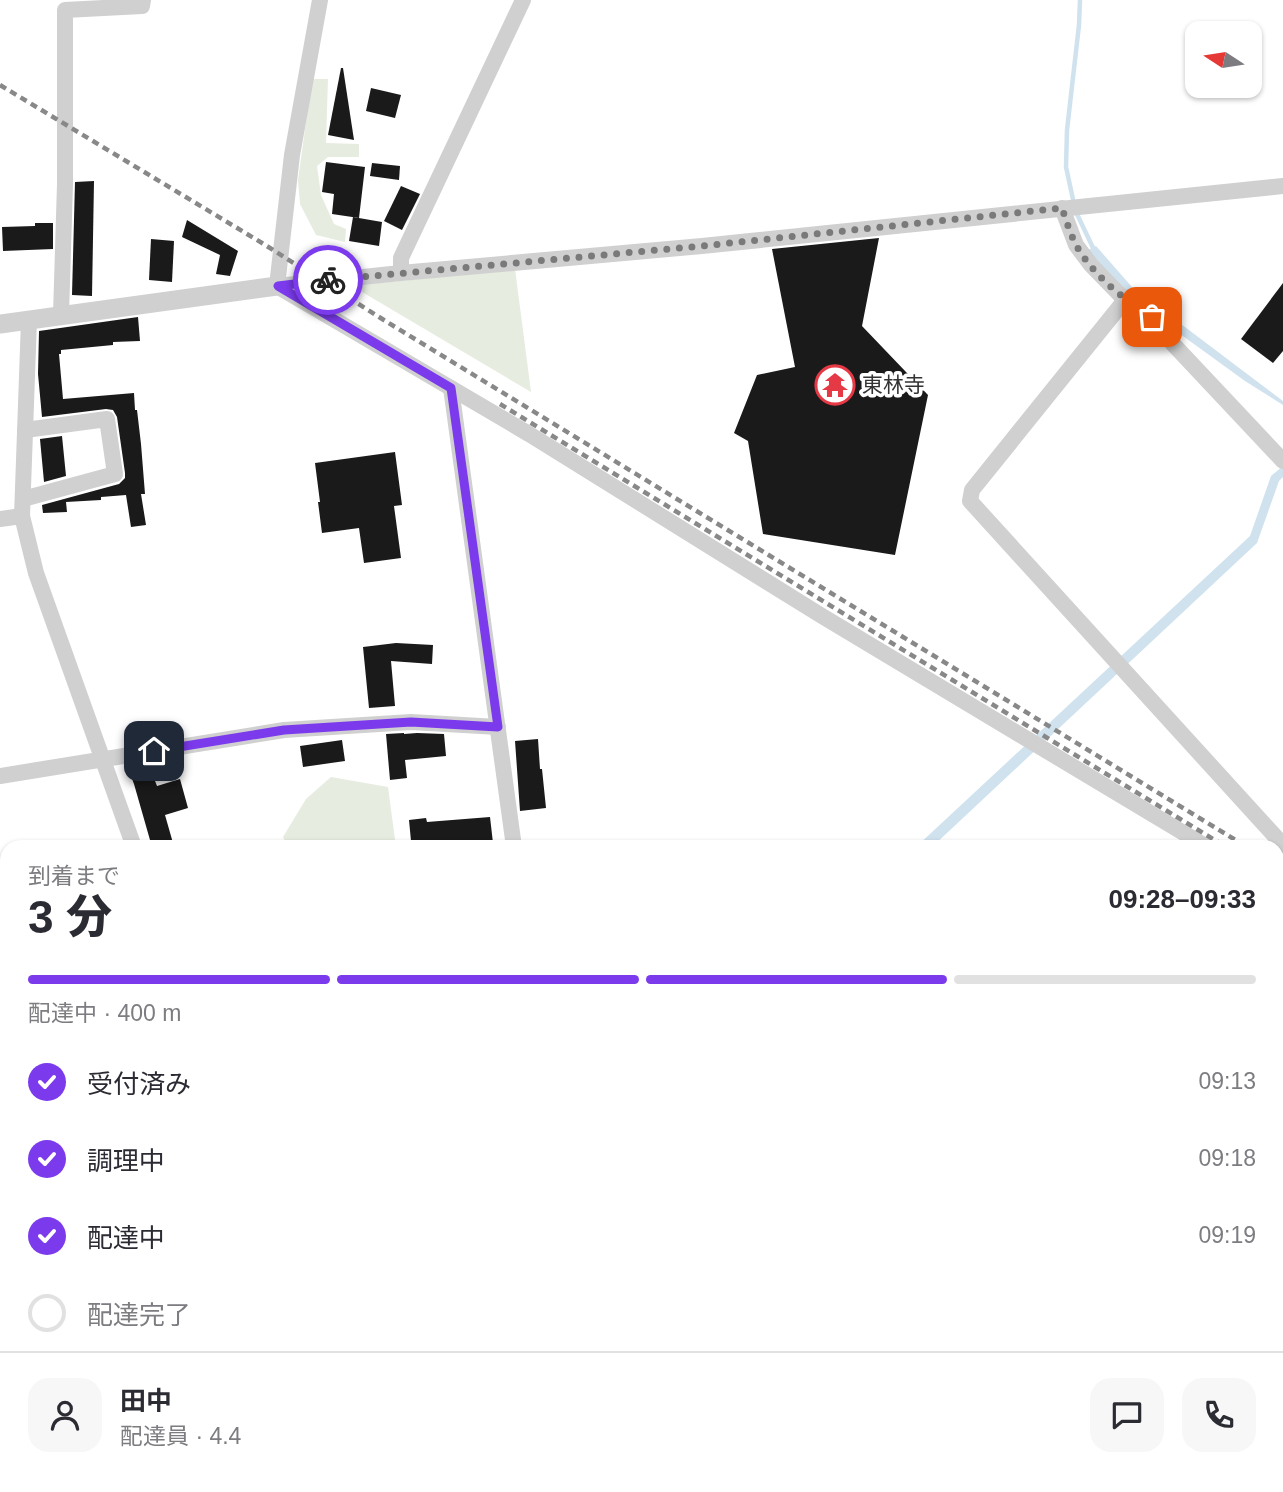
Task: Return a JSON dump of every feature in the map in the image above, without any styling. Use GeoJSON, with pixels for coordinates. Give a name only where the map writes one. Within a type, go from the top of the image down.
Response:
{"type":"FeatureCollection","features":[{"type":"Feature","properties":{"kind":"street"},"geometry":{"type":"LineString","coordinates":[[61,315],[65,184],[65,10],[142,6],[143,0]]}},
{"type":"Feature","properties":{"kind":"street"},"geometry":{"type":"LineString","coordinates":[[278,286],[292,155],[320,0]]}},
{"type":"Feature","properties":{"kind":"street"},"geometry":{"type":"LineString","coordinates":[[401,273],[401,258],[523,0]]}},
{"type":"Feature","properties":{"kind":"street"},"geometry":{"type":"LineString","coordinates":[[0,324],[278,286],[702,246],[1283,186]]}},
{"type":"Feature","properties":{"kind":"street"},"geometry":{"type":"LineString","coordinates":[[1062,208],[1076,245],[1099,274],[1125,300],[1152,317],[1172,344],[1282,460]]}},
{"type":"Feature","properties":{"kind":"street"},"geometry":{"type":"LineString","coordinates":[[278,286],[529,434],[822,616],[1195,840]]}},
{"type":"Feature","properties":{"kind":"street"},"geometry":{"type":"LineString","coordinates":[[1125,300],[972,490],[970,502],[1278,840]]}},
{"type":"Feature","properties":{"kind":"street"},"geometry":{"type":"LineString","coordinates":[[29,320],[22,516],[36,573],[131,840]]}},
{"type":"Feature","properties":{"kind":"street"},"geometry":{"type":"LineString","coordinates":[[451,388],[513,840]]}},
{"type":"Feature","properties":{"kind":"street"},"geometry":{"type":"LineString","coordinates":[[23,499],[115,474],[107,419],[25,430]]}},
{"type":"Feature","properties":{"kind":"street"},"geometry":{"type":"LineString","coordinates":[[0,519],[22,516]]}},
{"type":"Feature","properties":{"kind":"street"},"geometry":{"type":"LineString","coordinates":[[0,776],[284,730],[411,722],[498,727]]}},
{"type":"Feature","properties":{"kind":"shaded area"},"geometry":{"type":"Polygon","coordinates":[[[312,79],[328,79],[326,143],[359,144],[359,157],[328,157],[317,166],[321,195],[334,224],[346,229],[345,242],[316,235],[300,204],[298,180],[312,79]]]}},
{"type":"Feature","properties":{"kind":"shaded area"},"geometry":{"type":"Polygon","coordinates":[[[515,269],[531,392],[352,286],[515,269]]]}},
{"type":"Feature","properties":{"kind":"shaded area"},"geometry":{"type":"Polygon","coordinates":[[[331,777],[388,787],[395,840],[284,840],[283,837],[306,799],[331,777]]]}},
{"type":"Feature","properties":{"kind":"water"},"geometry":{"type":"Polygon","coordinates":[[[1096,246],[1132,287],[1283,401],[1283,405],[1245,381],[1125,294],[1088,250],[1096,246]]]}},
{"type":"Feature","properties":{"kind":"water"},"geometry":{"type":"Polygon","coordinates":[[[1283,466],[1283,477],[1279,481],[1257,543],[939,840],[924,840],[1250,536],[1271,476],[1283,466]]]}},
{"type":"Feature","properties":{"kind":"building"},"geometry":{"type":"Polygon","coordinates":[[[343,68],[354,140],[328,135],[343,68]]]}},
{"type":"Feature","properties":{"kind":"building"},"geometry":{"type":"Polygon","coordinates":[[[371,88],[401,95],[395,118],[366,111],[371,88]]]}},
{"type":"Feature","properties":{"kind":"building"},"geometry":{"type":"Polygon","coordinates":[[[326,162],[365,167],[359,218],[332,214],[334,194],[322,192],[326,162]]]}},
{"type":"Feature","properties":{"kind":"building"},"geometry":{"type":"Polygon","coordinates":[[[372,163],[400,166],[399,180],[370,176],[372,163]]]}},
{"type":"Feature","properties":{"kind":"building"},"geometry":{"type":"Polygon","coordinates":[[[94,181],[92,296],[72,295],[75,182],[94,181]]]}},
{"type":"Feature","properties":{"kind":"building"},"geometry":{"type":"Polygon","coordinates":[[[401,186],[420,194],[402,230],[384,221],[401,186]]]}},
{"type":"Feature","properties":{"kind":"building"},"geometry":{"type":"Polygon","coordinates":[[[353,217],[382,222],[379,246],[349,241],[353,217]]]}},
{"type":"Feature","properties":{"kind":"building"},"geometry":{"type":"Polygon","coordinates":[[[187,220],[238,251],[230,276],[216,274],[220,255],[182,237],[187,220]]]}},
{"type":"Feature","properties":{"kind":"building"},"geometry":{"type":"Polygon","coordinates":[[[35,223],[53,223],[53,249],[3,251],[2,227],[35,226],[35,223]]]}},
{"type":"Feature","properties":{"kind":"building","name":"東林寺"},"geometry":{"type":"Polygon","coordinates":[[[879,238],[862,326],[928,395],[895,555],[763,534],[748,441],[734,433],[757,375],[795,367],[772,249],[879,238]]]}},
{"type":"Feature","properties":{"kind":"building"},"geometry":{"type":"Polygon","coordinates":[[[151,239],[174,241],[172,282],[149,280],[151,239]]]}},
{"type":"Feature","properties":{"kind":"building"},"geometry":{"type":"Polygon","coordinates":[[[1283,283],[1283,351],[1273,363],[1241,339],[1283,283]]]}},
{"type":"Feature","properties":{"kind":"building"},"geometry":{"type":"Polygon","coordinates":[[[138,317],[140,341],[61,350],[59,354],[63,399],[134,393],[141,444],[145,494],[141,494],[146,525],[131,527],[126,495],[66,502],[67,512],[43,513],[42,505],[119,484],[125,478],[125,473],[117,417],[113,410],[42,417],[38,374],[39,331],[138,317]]]}},
{"type":"Feature","properties":{"kind":"building"},"geometry":{"type":"Polygon","coordinates":[[[62,436],[66,476],[44,482],[40,439],[62,436]]]}},
{"type":"Feature","properties":{"kind":"building"},"geometry":{"type":"Polygon","coordinates":[[[395,452],[402,505],[394,506],[401,558],[364,563],[359,528],[322,533],[315,463],[395,452]]]}},
{"type":"Feature","properties":{"kind":"building"},"geometry":{"type":"Polygon","coordinates":[[[396,643],[433,645],[432,664],[391,661],[395,706],[369,708],[363,647],[396,643]]]}},
{"type":"Feature","properties":{"kind":"building"},"geometry":{"type":"Polygon","coordinates":[[[386,734],[444,734],[446,756],[405,760],[407,778],[390,780],[386,734]]]}},
{"type":"Feature","properties":{"kind":"building"},"geometry":{"type":"Polygon","coordinates":[[[538,739],[546,808],[520,811],[515,741],[538,739]]]}},
{"type":"Feature","properties":{"kind":"building"},"geometry":{"type":"Polygon","coordinates":[[[342,740],[345,761],[303,767],[300,746],[342,740]]]}},
{"type":"Feature","properties":{"kind":"building"},"geometry":{"type":"Polygon","coordinates":[[[148,763],[157,786],[180,779],[188,808],[165,815],[172,840],[150,840],[127,766],[148,763]]]}},
{"type":"Feature","properties":{"kind":"building"},"geometry":{"type":"Polygon","coordinates":[[[490,817],[493,840],[411,840],[409,820],[426,818],[427,822],[490,817]]]}},
{"type":"Feature","properties":{"kind":"waterway"},"geometry":{"type":"LineString","coordinates":[[1074,204],[1066,167],[1067,130],[1080,0]]}},
{"type":"Feature","properties":{"kind":"waterway"},"geometry":{"type":"LineString","coordinates":[[1076,212],[1095,252]]}},
{"type":"Feature","properties":{"kind":"railway"},"geometry":{"type":"LineString","coordinates":[[0,85],[1236,840]]}},
{"type":"Feature","properties":{"kind":"railway"},"geometry":{"type":"LineString","coordinates":[[500,404],[1215,840]]}},
{"type":"Feature","properties":{"kind":"way so far"},"geometry":{"type":"LineString","coordinates":[[328,280],[702,246],[1062,208],[1076,245],[1091,265],[1125,300],[1152,317]]}},
{"type":"Feature","properties":{"kind":"place","name":"東林寺"},"geometry":{"type":"Point","coordinates":[835,385]}},
{"type":"Feature","properties":{"kind":"route"},"geometry":{"type":"LineString","coordinates":[[154,751],[284,730],[411,722],[498,727],[451,388],[278,286],[328,280]]}}]}
